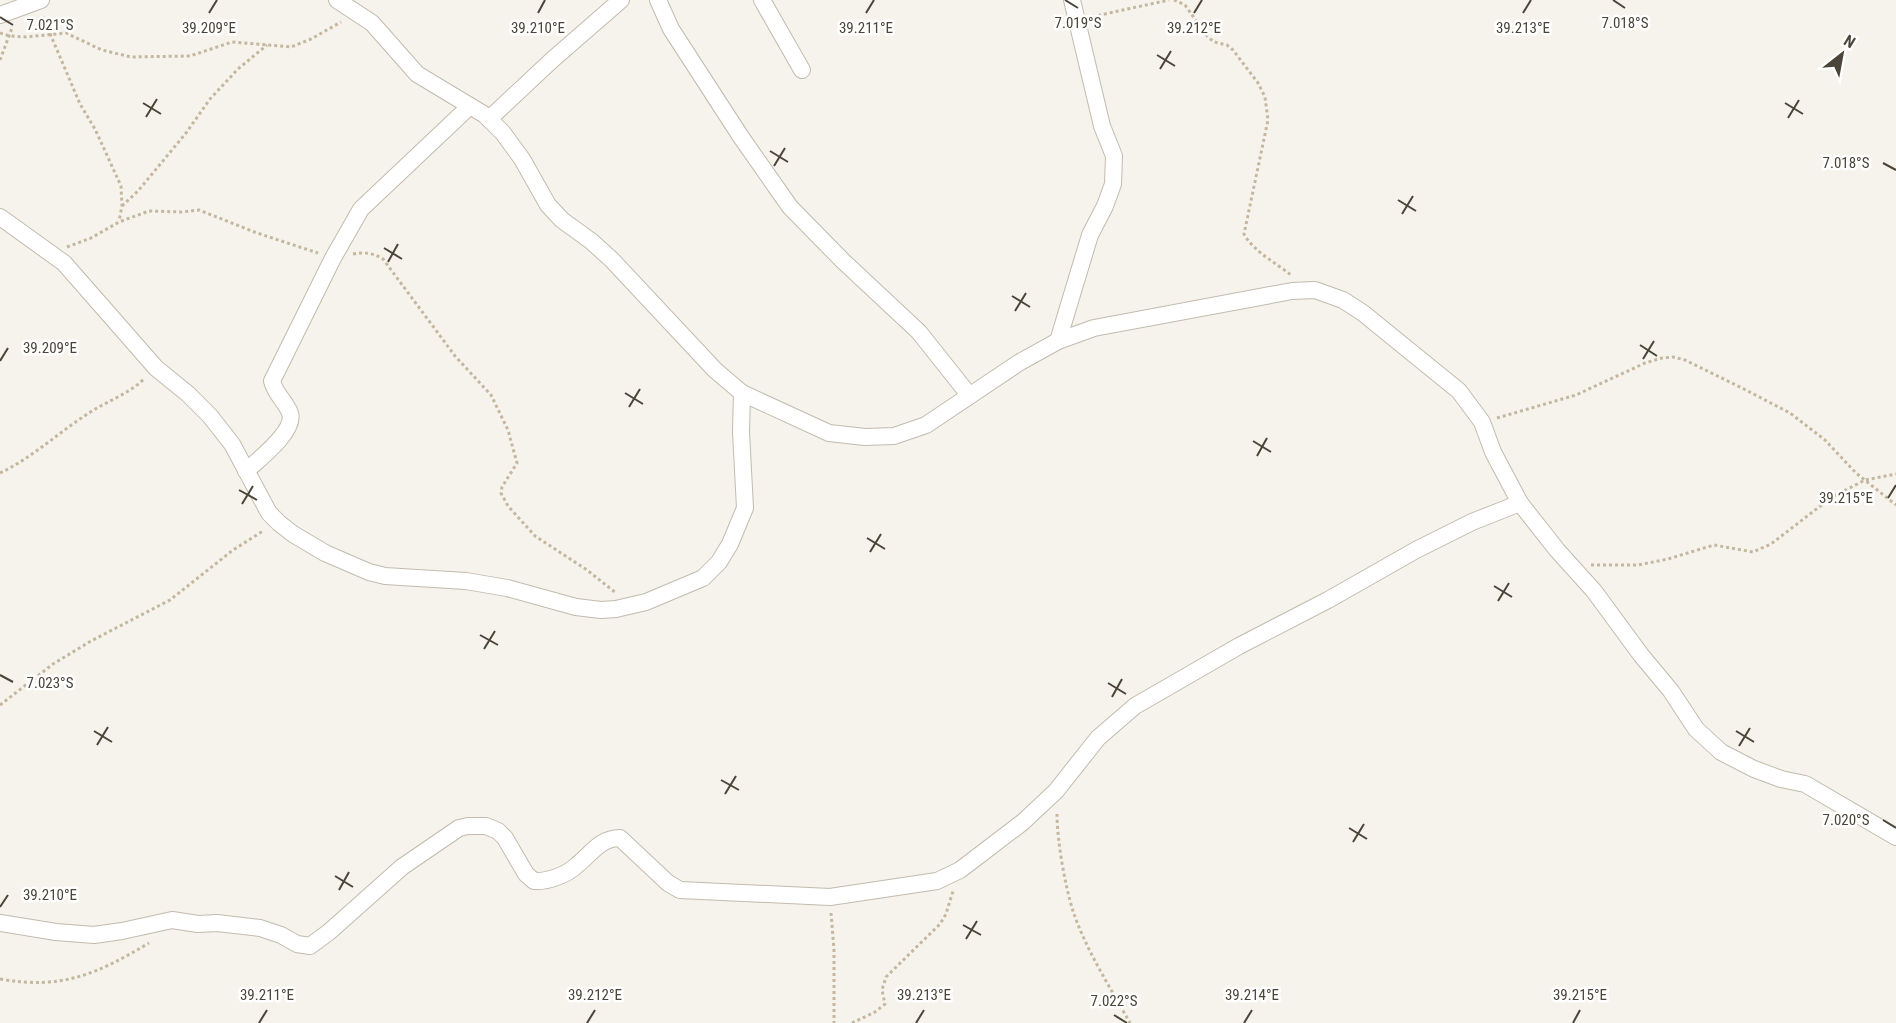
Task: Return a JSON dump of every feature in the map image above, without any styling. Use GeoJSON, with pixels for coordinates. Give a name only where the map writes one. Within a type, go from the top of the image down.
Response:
{"type":"FeatureCollection","features":[{"type":"Feature","properties":{"kind":"street"},"geometry":{"type":"LineString","coordinates":[[489,119],[621,0]]}},
{"type":"Feature","properties":{"kind":"street"},"geometry":{"type":"LineString","coordinates":[[658,0],[671,29],[741,137],[790,207],[918,332],[969,395]]}},
{"type":"Feature","properties":{"kind":"street"},"geometry":{"type":"LineString","coordinates":[[762,0],[802,70]]}},
{"type":"Feature","properties":{"kind":"street"},"geometry":{"type":"LineString","coordinates":[[1058,341],[1090,235],[1113,184],[1114,156],[1102,126],[1072,0]]}},
{"type":"Feature","properties":{"kind":"street"},"geometry":{"type":"LineString","coordinates":[[0,15],[39,1]]}},
{"type":"Feature","properties":{"kind":"street"},"geometry":{"type":"LineString","coordinates":[[342,1],[372,23],[417,74],[489,119],[503,133],[522,159],[548,205],[562,220],[612,260],[715,370],[742,393],[829,433],[865,437],[894,436],[926,425],[1020,362],[1058,341],[1094,328],[1292,291],[1315,290],[1343,300],[1363,313],[1459,391],[1482,422],[1492,452],[1520,503],[1671,690],[1696,729],[1721,752],[1772,776],[1805,784],[1896,837]]}},
{"type":"Feature","properties":{"kind":"street"},"geometry":{"type":"LineString","coordinates":[[246,471],[273,445],[290,424],[289,411],[273,387],[272,381],[333,258],[361,209],[470,106]]}},
{"type":"Feature","properties":{"kind":"street"},"geometry":{"type":"LineString","coordinates":[[0,217],[52,253],[69,268],[156,368],[188,394],[210,416],[232,444],[269,513],[279,523],[292,534],[325,553],[369,572],[385,576],[466,581],[507,588],[587,609],[616,609],[632,605],[676,591],[703,578],[719,562],[730,544],[745,507],[741,432],[742,393]]}},
{"type":"Feature","properties":{"kind":"street"},"geometry":{"type":"LineString","coordinates":[[0,923],[56,932],[94,935],[172,920],[198,924],[231,924],[260,928],[281,935],[297,944],[310,946],[402,867],[459,828],[478,825],[498,831],[505,838],[526,874],[534,882],[544,882],[576,867],[590,851],[604,841],[620,838],[674,888],[830,897],[937,881],[960,870],[1023,822],[1056,792],[1098,738],[1135,706],[1239,646],[1328,600],[1416,550],[1472,522],[1520,503]]}},
{"type":"Feature","properties":{"kind":"path"},"geometry":{"type":"LineString","coordinates":[[1079,27],[1100,15],[1169,0]]}},
{"type":"Feature","properties":{"kind":"path"},"geometry":{"type":"LineString","coordinates":[[1174,0],[1185,5],[1206,36],[1233,50],[1258,83],[1265,97],[1268,120],[1244,234],[1259,251],[1292,276]]}},
{"type":"Feature","properties":{"kind":"path"},"geometry":{"type":"LineString","coordinates":[[39,1],[50,34],[80,104],[95,129],[121,186],[122,206],[119,222]]}},
{"type":"Feature","properties":{"kind":"path"},"geometry":{"type":"LineString","coordinates":[[0,60],[18,9]]}},
{"type":"Feature","properties":{"kind":"path"},"geometry":{"type":"LineString","coordinates":[[0,33],[9,36],[66,33],[102,50],[131,57],[195,55],[231,42],[291,47],[359,14]]}},
{"type":"Feature","properties":{"kind":"path"},"geometry":{"type":"LineString","coordinates":[[122,206],[138,191],[186,133],[210,99],[238,69],[268,44]]}},
{"type":"Feature","properties":{"kind":"path"},"geometry":{"type":"LineString","coordinates":[[52,253],[91,238],[119,222],[149,211],[199,210],[257,233],[333,258],[364,253],[375,254],[383,259],[455,356],[490,395],[500,412],[517,458],[515,470],[502,487],[501,493],[508,506],[535,536],[587,570],[632,605]]}},
{"type":"Feature","properties":{"kind":"path"},"geometry":{"type":"LineString","coordinates":[[1482,422],[1576,395],[1645,363],[1673,357],[1685,360],[1742,387],[1790,413],[1825,440],[1856,473],[1896,505]]}},
{"type":"Feature","properties":{"kind":"path"},"geometry":{"type":"LineString","coordinates":[[0,472],[88,413],[129,392],[156,368]]}},
{"type":"Feature","properties":{"kind":"path"},"geometry":{"type":"LineString","coordinates":[[1569,562],[1593,565],[1638,565],[1668,560],[1714,545],[1753,552],[1771,544],[1832,497],[1865,480],[1896,474]]}},
{"type":"Feature","properties":{"kind":"path"},"geometry":{"type":"LineString","coordinates":[[0,705],[53,664],[91,641],[170,600],[233,550],[279,523]]}},
{"type":"Feature","properties":{"kind":"path"},"geometry":{"type":"LineString","coordinates":[[1056,792],[1057,824],[1073,910],[1084,936],[1130,1023]]}},
{"type":"Feature","properties":{"kind":"path"},"geometry":{"type":"LineString","coordinates":[[852,1023],[875,1012],[885,1004],[882,990],[886,977],[940,924],[946,914],[960,870]]}},
{"type":"Feature","properties":{"kind":"path"},"geometry":{"type":"LineString","coordinates":[[830,897],[834,950],[834,1023]]}},
{"type":"Feature","properties":{"kind":"path"},"geometry":{"type":"LineString","coordinates":[[0,979],[43,984],[70,980],[111,966],[159,939]]}}]}
